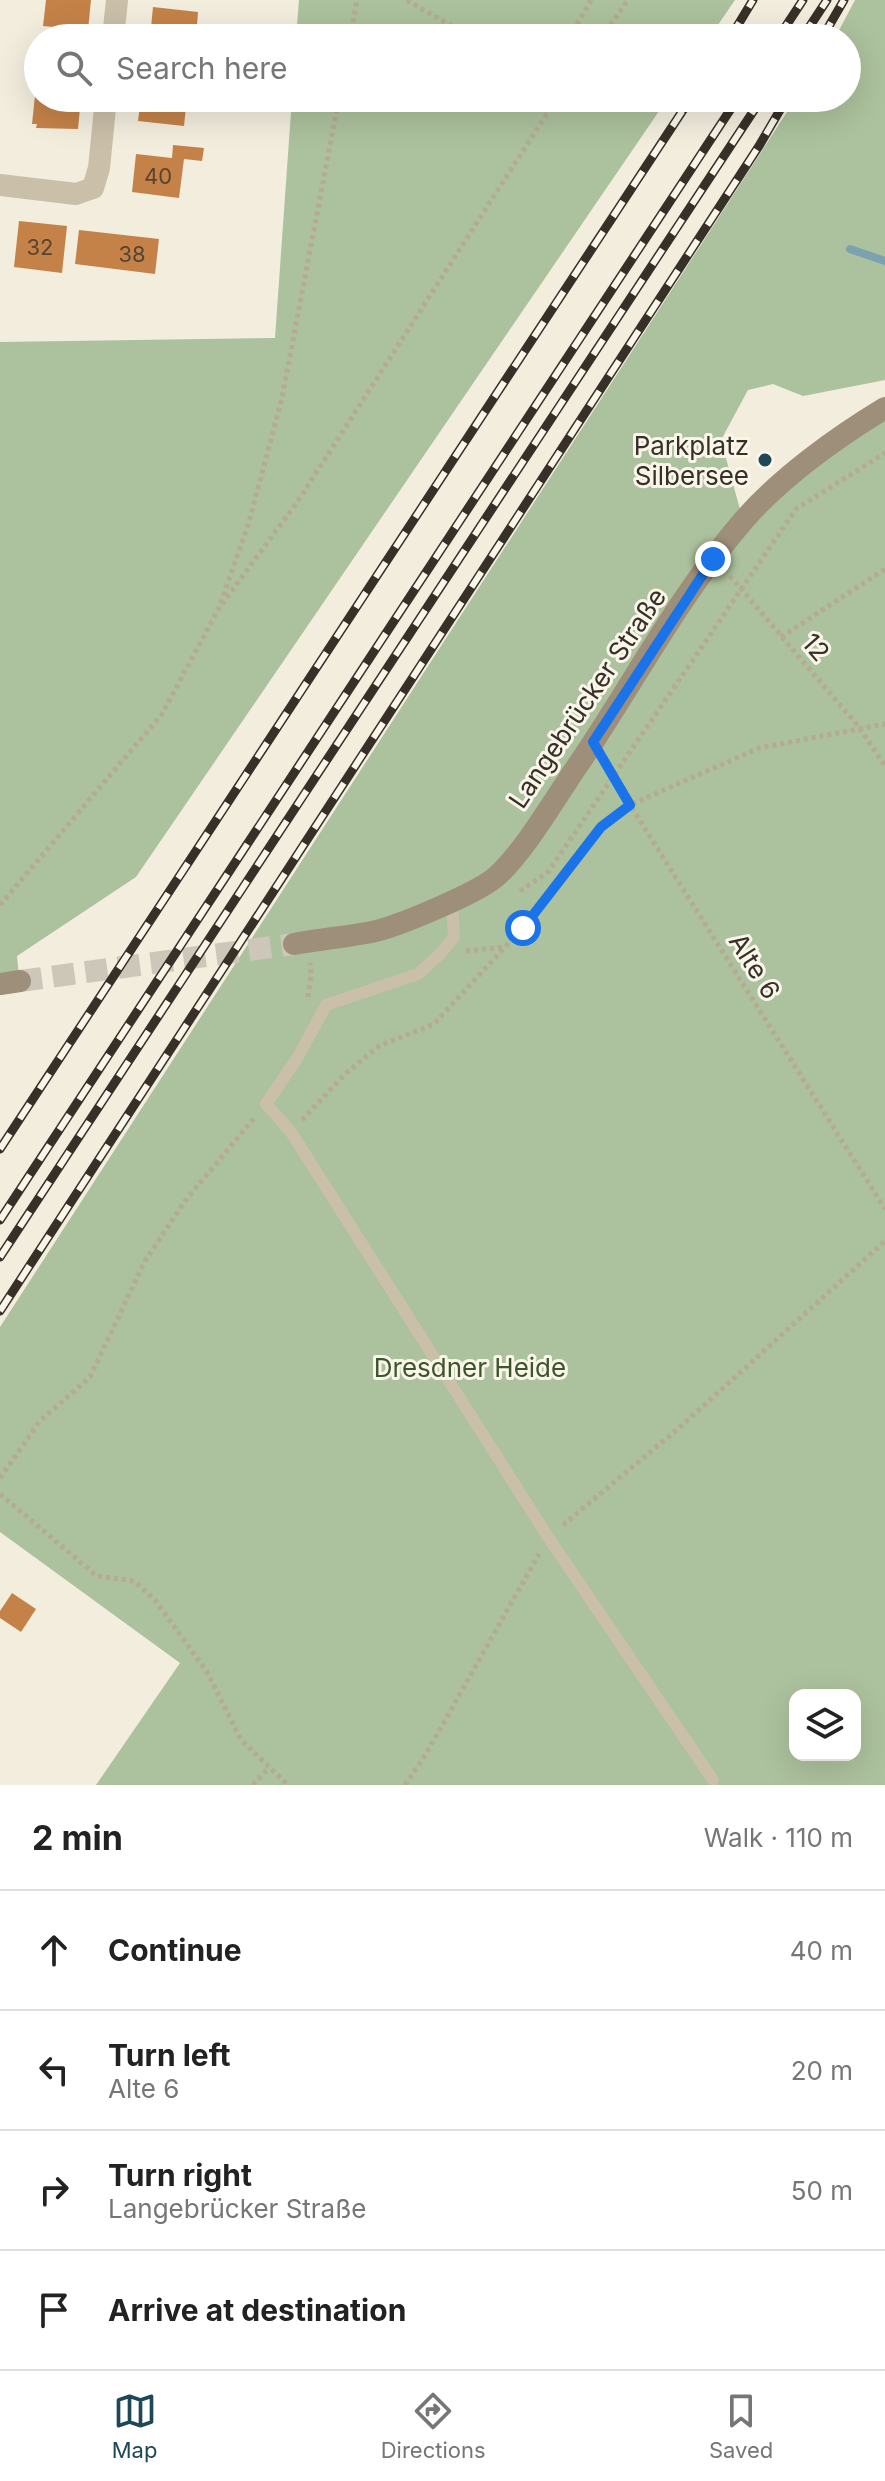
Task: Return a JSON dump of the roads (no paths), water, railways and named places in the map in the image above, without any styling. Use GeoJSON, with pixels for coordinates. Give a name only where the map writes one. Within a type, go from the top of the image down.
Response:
{"type":"FeatureCollection","features":[{"type":"Feature","properties":{"kind":"main road","name":"Langebrücker Straße"},"geometry":{"type":"LineString","coordinates":[[294,944],[375,931],[452,902],[498,876],[528,838],[713,559],[745,518],[780,485],[842,436],[885,408]]}},
{"type":"Feature","properties":{"kind":"street"},"geometry":{"type":"LineString","coordinates":[[114,24],[117,0]]}},
{"type":"Feature","properties":{"kind":"street"},"geometry":{"type":"LineString","coordinates":[[0,185],[76,194],[93,188],[99,168],[105,112]]}},
{"type":"Feature","properties":{"kind":"lane"},"geometry":{"type":"LineString","coordinates":[[452,902],[454,937],[440,954],[418,974],[326,1005],[298,1057],[266,1104],[291,1132],[548,1537],[713,1780]]}},
{"type":"Feature","properties":{"kind":"waterway"},"geometry":{"type":"LineString","coordinates":[[850,249],[885,261]]}},
{"type":"Feature","properties":{"kind":"tunnel"},"geometry":{"type":"LineString","coordinates":[[20,981],[294,944]]}},
{"type":"Feature","properties":{"kind":"railway"},"geometry":{"type":"LineString","coordinates":[[738,24],[753,0]]}},
{"type":"Feature","properties":{"kind":"railway"},"geometry":{"type":"LineString","coordinates":[[787,24],[803,0]]}},
{"type":"Feature","properties":{"kind":"railway"},"geometry":{"type":"LineString","coordinates":[[811,24],[827,0]]}},
{"type":"Feature","properties":{"kind":"railway"},"geometry":{"type":"LineString","coordinates":[[830,24],[844,0]]}},
{"type":"Feature","properties":{"kind":"railway"},"geometry":{"type":"LineString","coordinates":[[0,1149],[682,112]]}},
{"type":"Feature","properties":{"kind":"railway"},"geometry":{"type":"LineString","coordinates":[[0,1220],[729,112]]}},
{"type":"Feature","properties":{"kind":"railway"},"geometry":{"type":"LineString","coordinates":[[0,1257],[753,112]]}},
{"type":"Feature","properties":{"kind":"railway"},"geometry":{"type":"LineString","coordinates":[[0,1311],[779,112]]}},
{"type":"Feature","properties":{"kind":"place","name":"Parkplatz Silbersee"},"geometry":{"type":"Point","coordinates":[765,460]}},
{"type":"Feature","properties":{"kind":"park label","name":"Dresdner Heide"},"geometry":{"type":"Point","coordinates":[470,1367]}}]}
